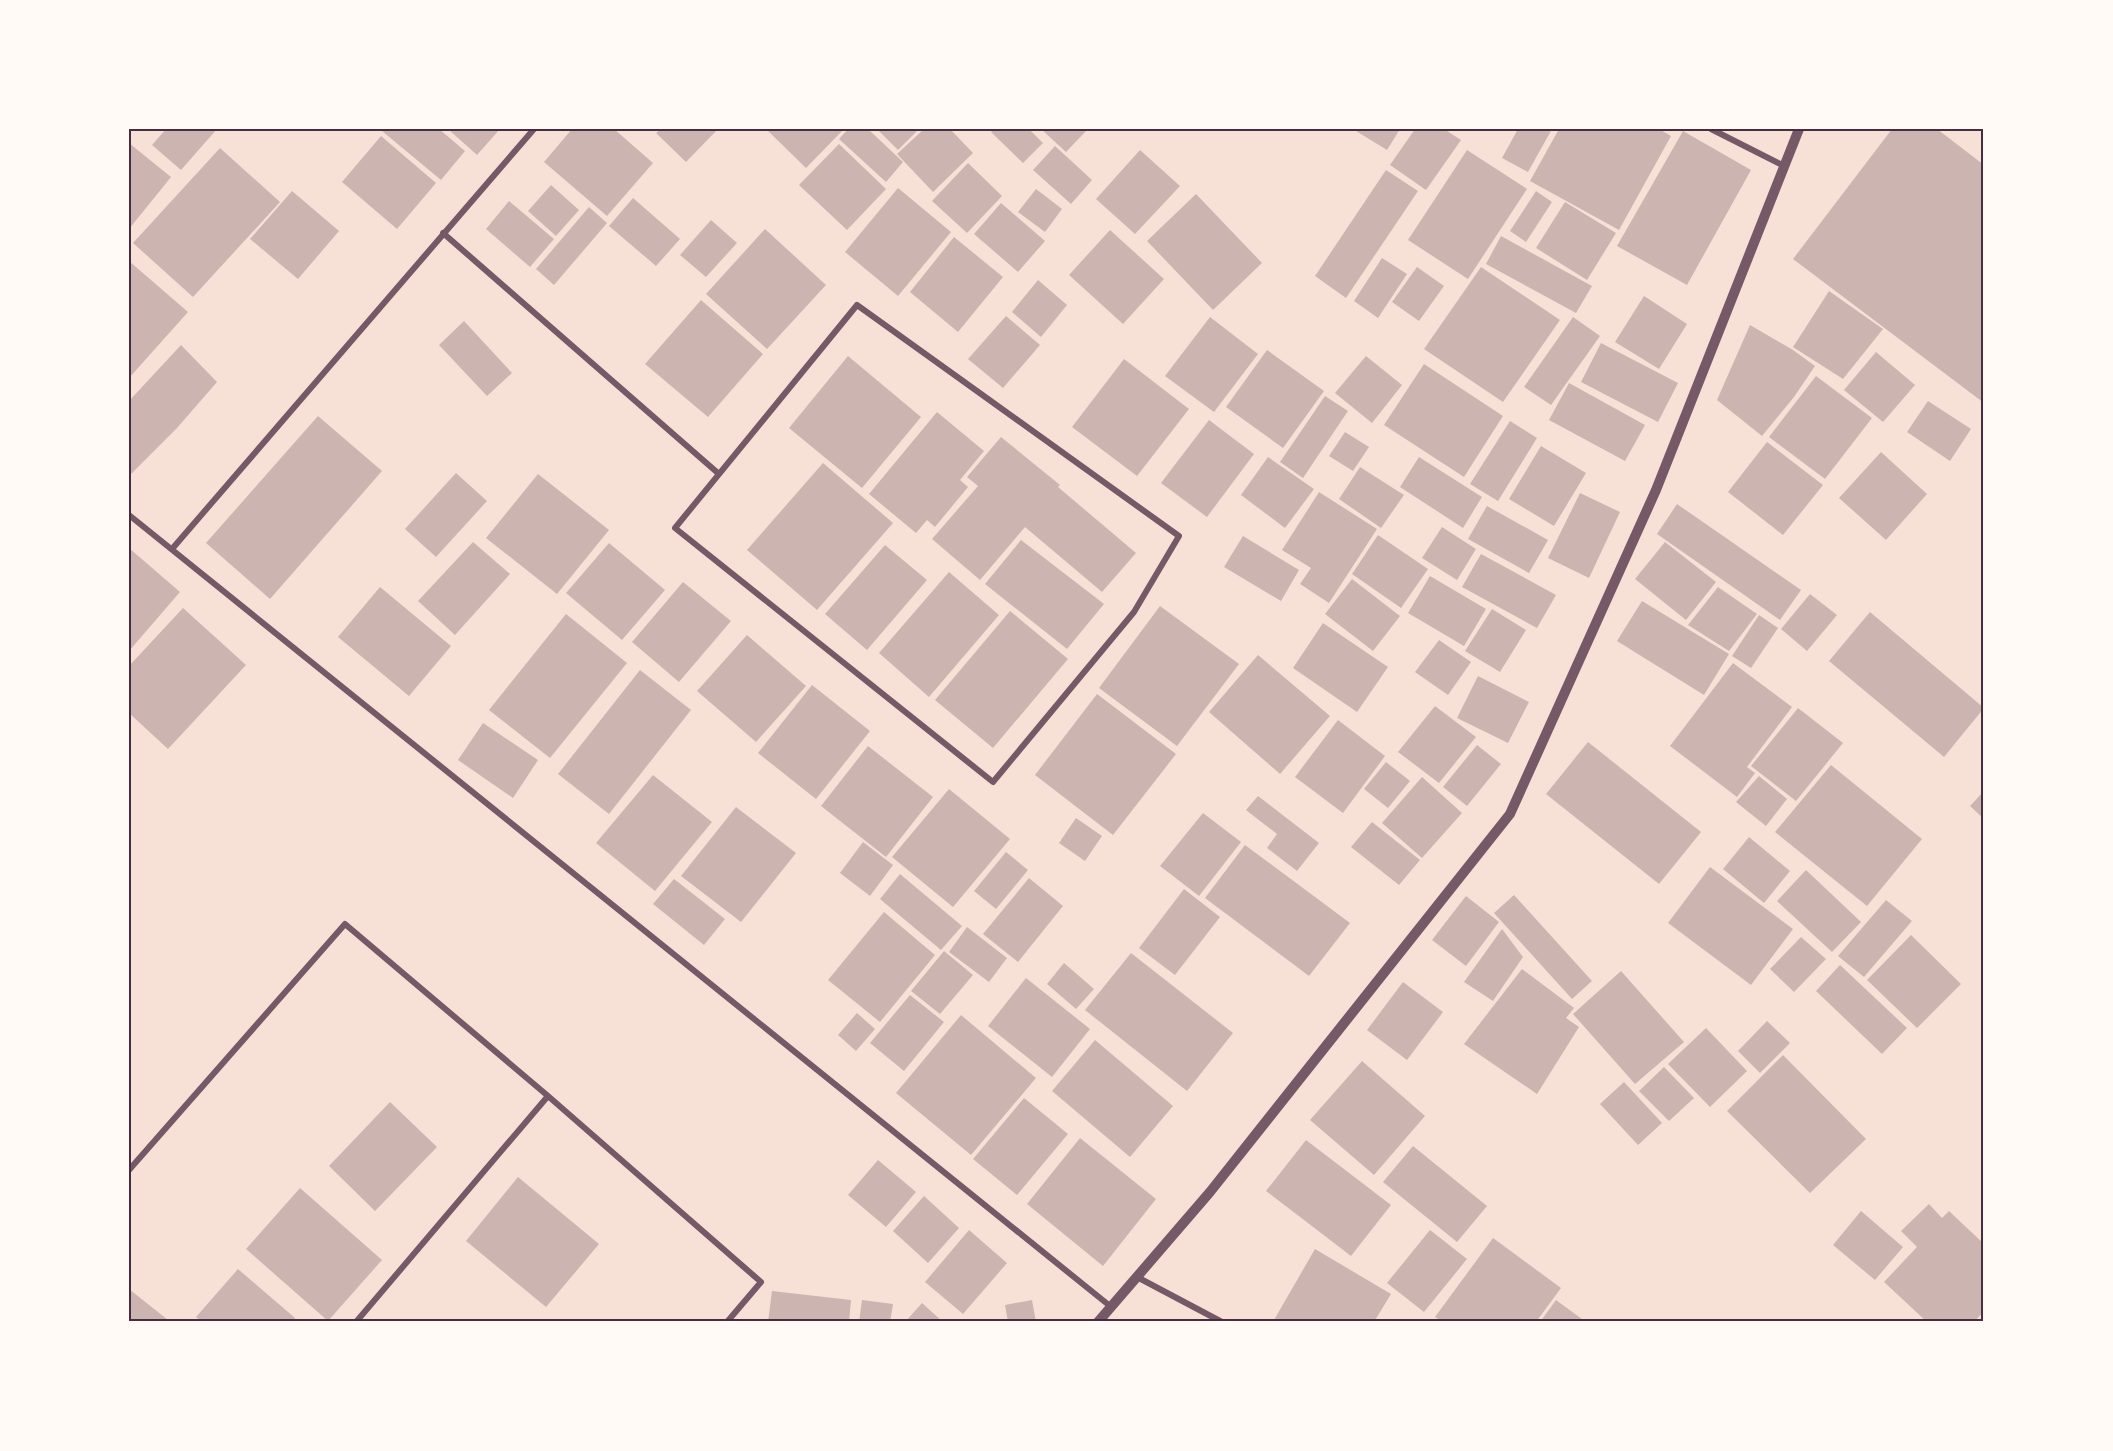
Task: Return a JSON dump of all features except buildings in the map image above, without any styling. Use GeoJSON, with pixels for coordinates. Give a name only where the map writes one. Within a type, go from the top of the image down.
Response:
{"type":"FeatureCollection","features":[{"type":"Feature","properties":{"kind":"street"},"geometry":{"type":"LineString","coordinates":[[172,549],[534,129]]}},
{"type":"Feature","properties":{"kind":"street"},"geometry":{"type":"LineString","coordinates":[[1711,129],[1784,166]]}},
{"type":"Feature","properties":{"kind":"street"},"geometry":{"type":"LineString","coordinates":[[1098,1322],[1210,1192],[1510,814],[1656,490],[1798,129]]}},
{"type":"Feature","properties":{"kind":"street"},"geometry":{"type":"LineString","coordinates":[[443,233],[719,474]]}},
{"type":"Feature","properties":{"kind":"street"},"geometry":{"type":"LineString","coordinates":[[857,305],[1179,536],[1134,612],[993,782],[675,528],[719,474],[857,305]]}},
{"type":"Feature","properties":{"kind":"street"},"geometry":{"type":"LineString","coordinates":[[129,515],[1110,1306]]}},
{"type":"Feature","properties":{"kind":"street"},"geometry":{"type":"LineString","coordinates":[[129,1170],[345,924],[548,1096],[761,1282],[727,1322]]}},
{"type":"Feature","properties":{"kind":"street"},"geometry":{"type":"LineString","coordinates":[[356,1322],[548,1096]]}},
{"type":"Feature","properties":{"kind":"street"},"geometry":{"type":"LineString","coordinates":[[1136,1276],[1222,1322]]}}]}
